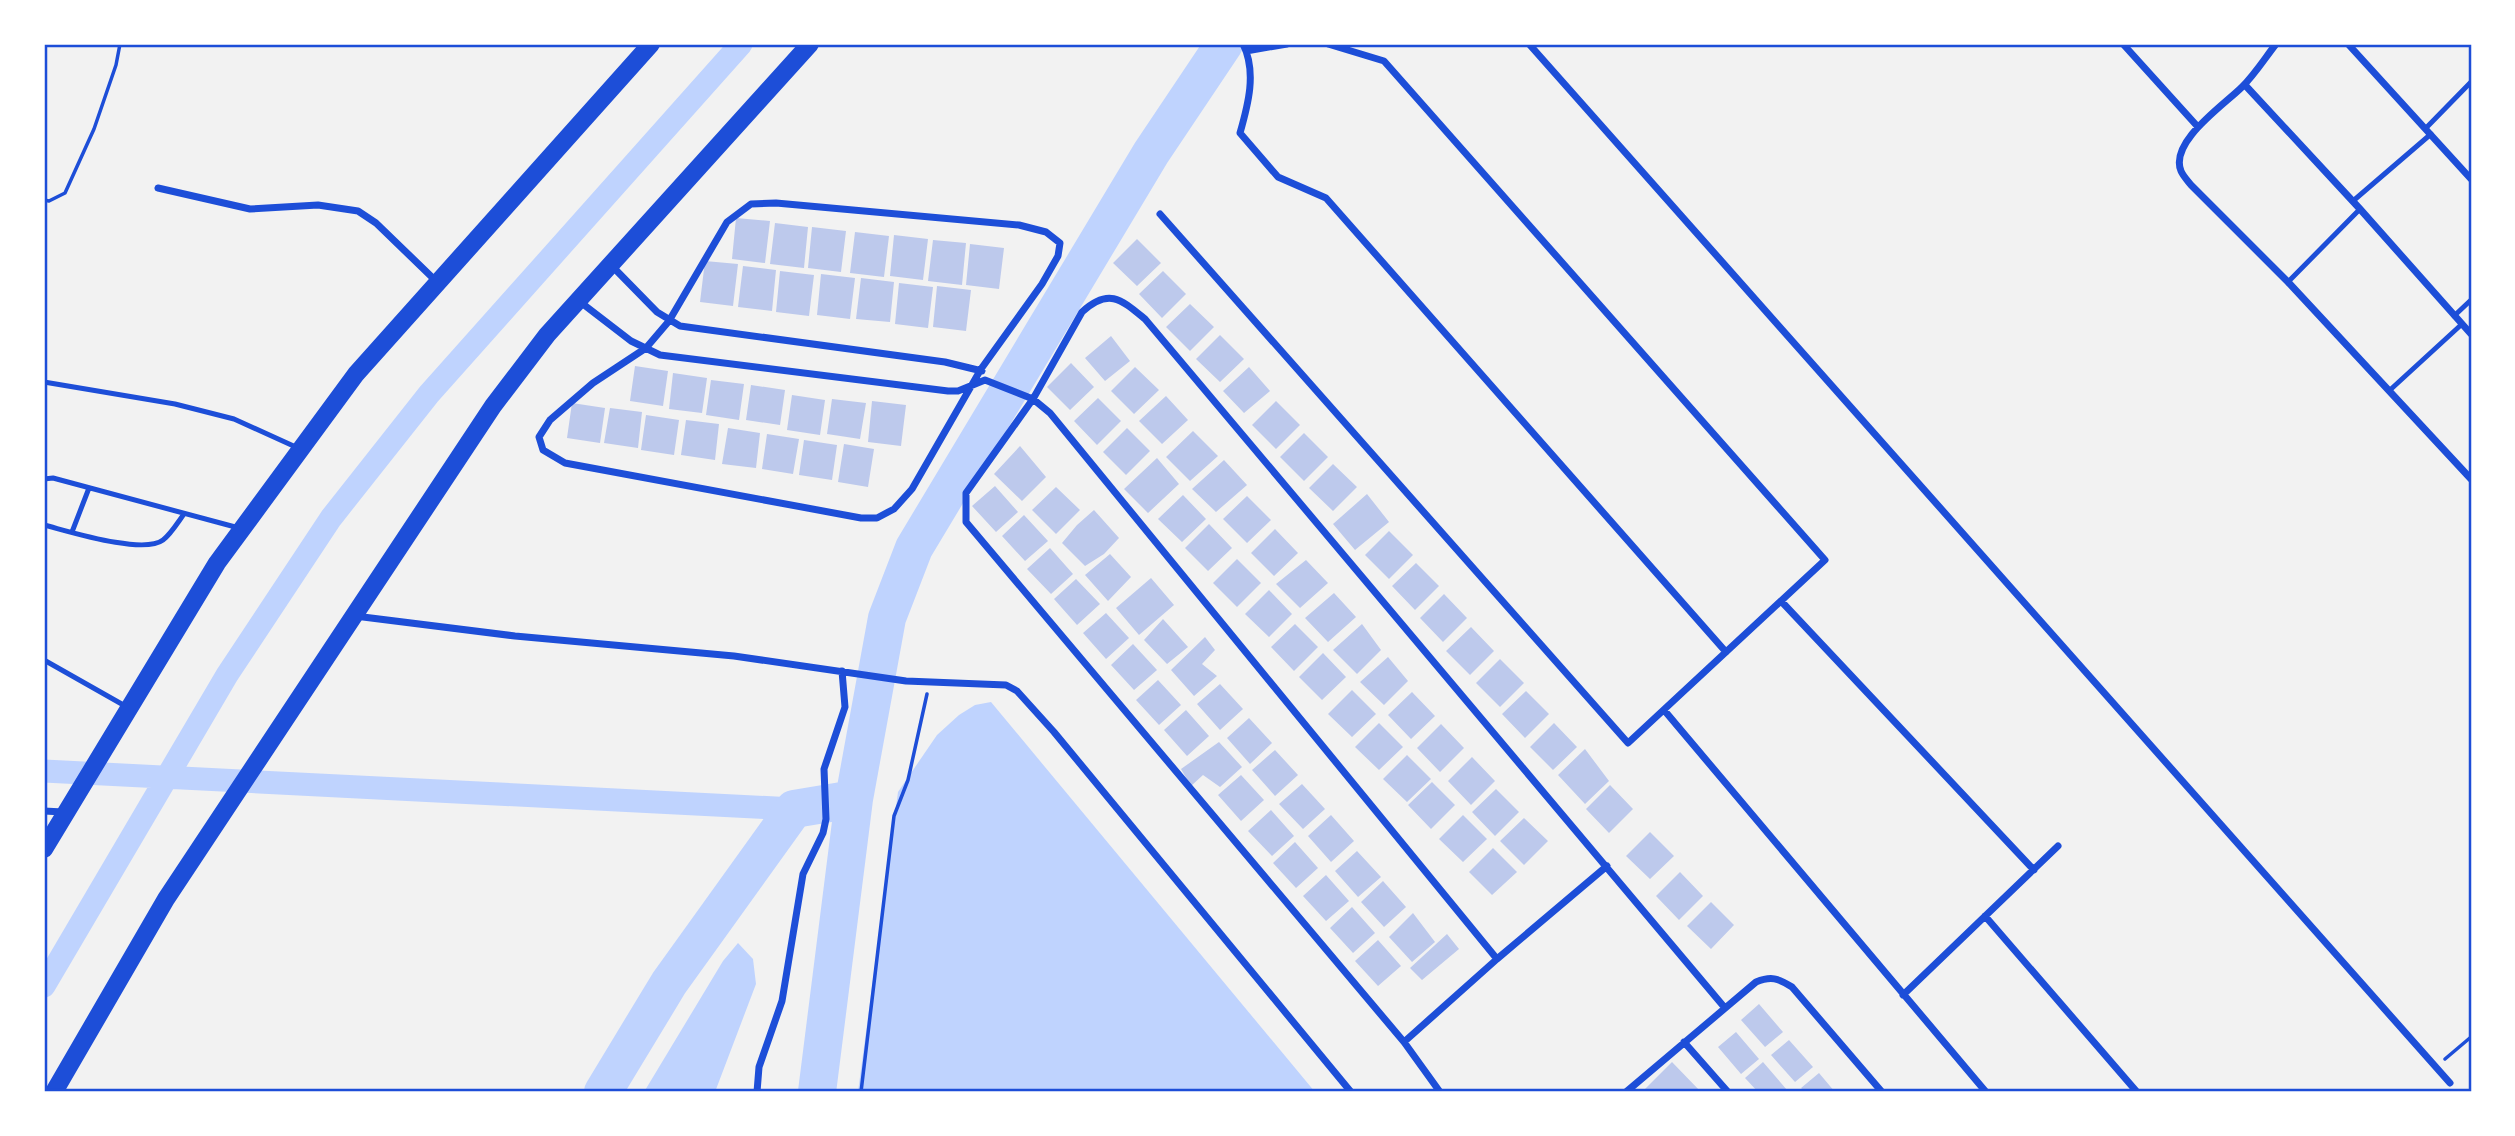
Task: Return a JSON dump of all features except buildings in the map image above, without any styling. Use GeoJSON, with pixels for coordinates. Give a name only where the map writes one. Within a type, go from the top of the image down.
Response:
{"type":"FeatureCollection","features":[{"type":"Feature","properties":{"kind":"main road"},"geometry":{"type":"LineString","coordinates":[[44,849],[217,563],[356,374],[651,44]]}},
{"type":"Feature","properties":{"kind":"main road"},"geometry":{"type":"LineString","coordinates":[[54,1092],[166,900],[493,407],[547,335],[810,44]]}},
{"type":"Feature","properties":{"kind":"street"},"geometry":{"type":"LineString","coordinates":[[1287,44],[1245,47],[1251,93],[1240,133],[1278,177],[1326,198],[1726,652]]}},
{"type":"Feature","properties":{"kind":"street"},"geometry":{"type":"LineString","coordinates":[[1160,214],[1628,743],[1825,560],[1384,61],[1328,44]]}},
{"type":"Feature","properties":{"kind":"street"},"geometry":{"type":"LineString","coordinates":[[1529,44],[2450,1083]]}},
{"type":"Feature","properties":{"kind":"street"},"geometry":{"type":"LineString","coordinates":[[2123,44],[2198,127]]}},
{"type":"Feature","properties":{"kind":"street"},"geometry":{"type":"LineString","coordinates":[[2276,44],[2245,85],[2198,127],[2184,145],[2180,156],[2181,170],[2191,185],[2288,282],[2471,479]]}},
{"type":"Feature","properties":{"kind":"street"},"geometry":{"type":"LineString","coordinates":[[2348,44],[2471,178]]}},
{"type":"Feature","properties":{"kind":"street"},"geometry":{"type":"LineString","coordinates":[[2245,85],[2471,334]]}},
{"type":"Feature","properties":{"kind":"street"},"geometry":{"type":"LineString","coordinates":[[158,188],[250,209],[318,205],[358,211],[376,223],[438,283]]}},
{"type":"Feature","properties":{"kind":"street"},"geometry":{"type":"LineString","coordinates":[[751,204],[1019,225],[1046,232],[1060,243],[1058,256],[1042,284],[981,369],[912,489],[894,509],[877,518],[861,518],[565,463],[543,450],[539,437],[550,420],[593,383],[646,348],[669,321],[727,222],[751,204]]}},
{"type":"Feature","properties":{"kind":"street"},"geometry":{"type":"LineString","coordinates":[[611,265],[657,312],[680,326],[981,369]]}},
{"type":"Feature","properties":{"kind":"street"},"geometry":{"type":"LineString","coordinates":[[1440,1092],[1404,1042],[966,522],[966,493],[1033,399],[1082,312],[1093,302],[1105,298],[1121,299],[1145,319],[1724,1008]]}},
{"type":"Feature","properties":{"kind":"street"},"geometry":{"type":"LineString","coordinates":[[578,301],[631,341],[660,355],[948,391],[958,391],[988,381],[1033,399],[1050,413],[1497,959]]}},
{"type":"Feature","properties":{"kind":"street"},"geometry":{"type":"LineString","coordinates":[[981,369],[988,381]]}},
{"type":"Feature","properties":{"kind":"street"},"geometry":{"type":"LineString","coordinates":[[1782,601],[2035,870]]}},
{"type":"Feature","properties":{"kind":"street"},"geometry":{"type":"LineString","coordinates":[[354,616],[421,626],[734,656],[890,678],[1006,685],[1017,691],[1054,732],[1351,1092]]}},
{"type":"Feature","properties":{"kind":"street"},"geometry":{"type":"LineString","coordinates":[[757,1092],[759,1067],[782,1001],[803,874],[823,833],[826,819],[824,769],[845,706],[842,671]]}},
{"type":"Feature","properties":{"kind":"street"},"geometry":{"type":"LineString","coordinates":[[1664,710],[1986,1092]]}},
{"type":"Feature","properties":{"kind":"street"},"geometry":{"type":"LineString","coordinates":[[44,811],[68,812]]}},
{"type":"Feature","properties":{"kind":"street"},"geometry":{"type":"LineString","coordinates":[[1903,995],[2058,846]]}},
{"type":"Feature","properties":{"kind":"street"},"geometry":{"type":"LineString","coordinates":[[1404,1042],[1607,866]]}},
{"type":"Feature","properties":{"kind":"street"},"geometry":{"type":"LineString","coordinates":[[1985,916],[2137,1092]]}},
{"type":"Feature","properties":{"kind":"street"},"geometry":{"type":"LineString","coordinates":[[1626,1092],[1724,1008],[1756,982],[1767,977],[1779,978],[1791,987],[1882,1092]]}},
{"type":"Feature","properties":{"kind":"street"},"geometry":{"type":"LineString","coordinates":[[1684,1042],[1728,1092]]}},
{"type":"Feature","properties":{"kind":"lane"},"geometry":{"type":"LineString","coordinates":[[2353,201],[2428,131],[2471,82]]}},
{"type":"Feature","properties":{"kind":"lane"},"geometry":{"type":"LineString","coordinates":[[2288,282],[2360,209]]}},
{"type":"Feature","properties":{"kind":"lane"},"geometry":{"type":"LineString","coordinates":[[2454,316],[2471,300]]}},
{"type":"Feature","properties":{"kind":"lane"},"geometry":{"type":"LineString","coordinates":[[2390,390],[2462,324]]}},
{"type":"Feature","properties":{"kind":"lane"},"geometry":{"type":"LineString","coordinates":[[44,382],[175,404],[234,419],[301,449]]}},
{"type":"Feature","properties":{"kind":"lane"},"geometry":{"type":"LineString","coordinates":[[44,479],[53,478],[242,529]]}},
{"type":"Feature","properties":{"kind":"lane"},"geometry":{"type":"LineString","coordinates":[[72,531],[89,488]]}},
{"type":"Feature","properties":{"kind":"lane"},"geometry":{"type":"LineString","coordinates":[[44,525],[126,544],[151,546],[163,540],[184,514]]}},
{"type":"Feature","properties":{"kind":"lane"},"geometry":{"type":"LineString","coordinates":[[44,660],[130,708]]}},
{"type":"Feature","properties":{"kind":"path"},"geometry":{"type":"LineString","coordinates":[[44,200],[49,201],[65,192],[94,130],[116,65],[120,44]]}},
{"type":"Feature","properties":{"kind":"path"},"geometry":{"type":"LineString","coordinates":[[861,1092],[894,816],[908,780],[929,682]]}},
{"type":"Feature","properties":{"kind":"path"},"geometry":{"type":"LineString","coordinates":[[2436,1067],[2471,1037]]}},
{"type":"Feature","properties":{"kind":"water"},"geometry":{"type":"Polygon","coordinates":[[[991,702],[1315,1092],[858,1092],[898,792],[937,735],[975,705],[991,702]]]}},
{"type":"Feature","properties":{"kind":"water"},"geometry":{"type":"Polygon","coordinates":[[[738,943],[753,959],[756,984],[715,1092],[644,1092],[723,961],[738,943]]]}},
{"type":"Feature","properties":{"kind":"waterway"},"geometry":{"type":"LineString","coordinates":[[44,986],[227,675],[331,518],[429,394],[741,44]]}},
{"type":"Feature","properties":{"kind":"waterway"},"geometry":{"type":"LineString","coordinates":[[817,1092],[854,799],[887,618],[914,548],[1151,153],[1224,44]]}},
{"type":"Feature","properties":{"kind":"waterway"},"geometry":{"type":"LineString","coordinates":[[44,771],[794,809]]}},
{"type":"Feature","properties":{"kind":"waterway"},"geometry":{"type":"LineString","coordinates":[[603,1092],[669,983],[794,809],[854,799]]}}]}
